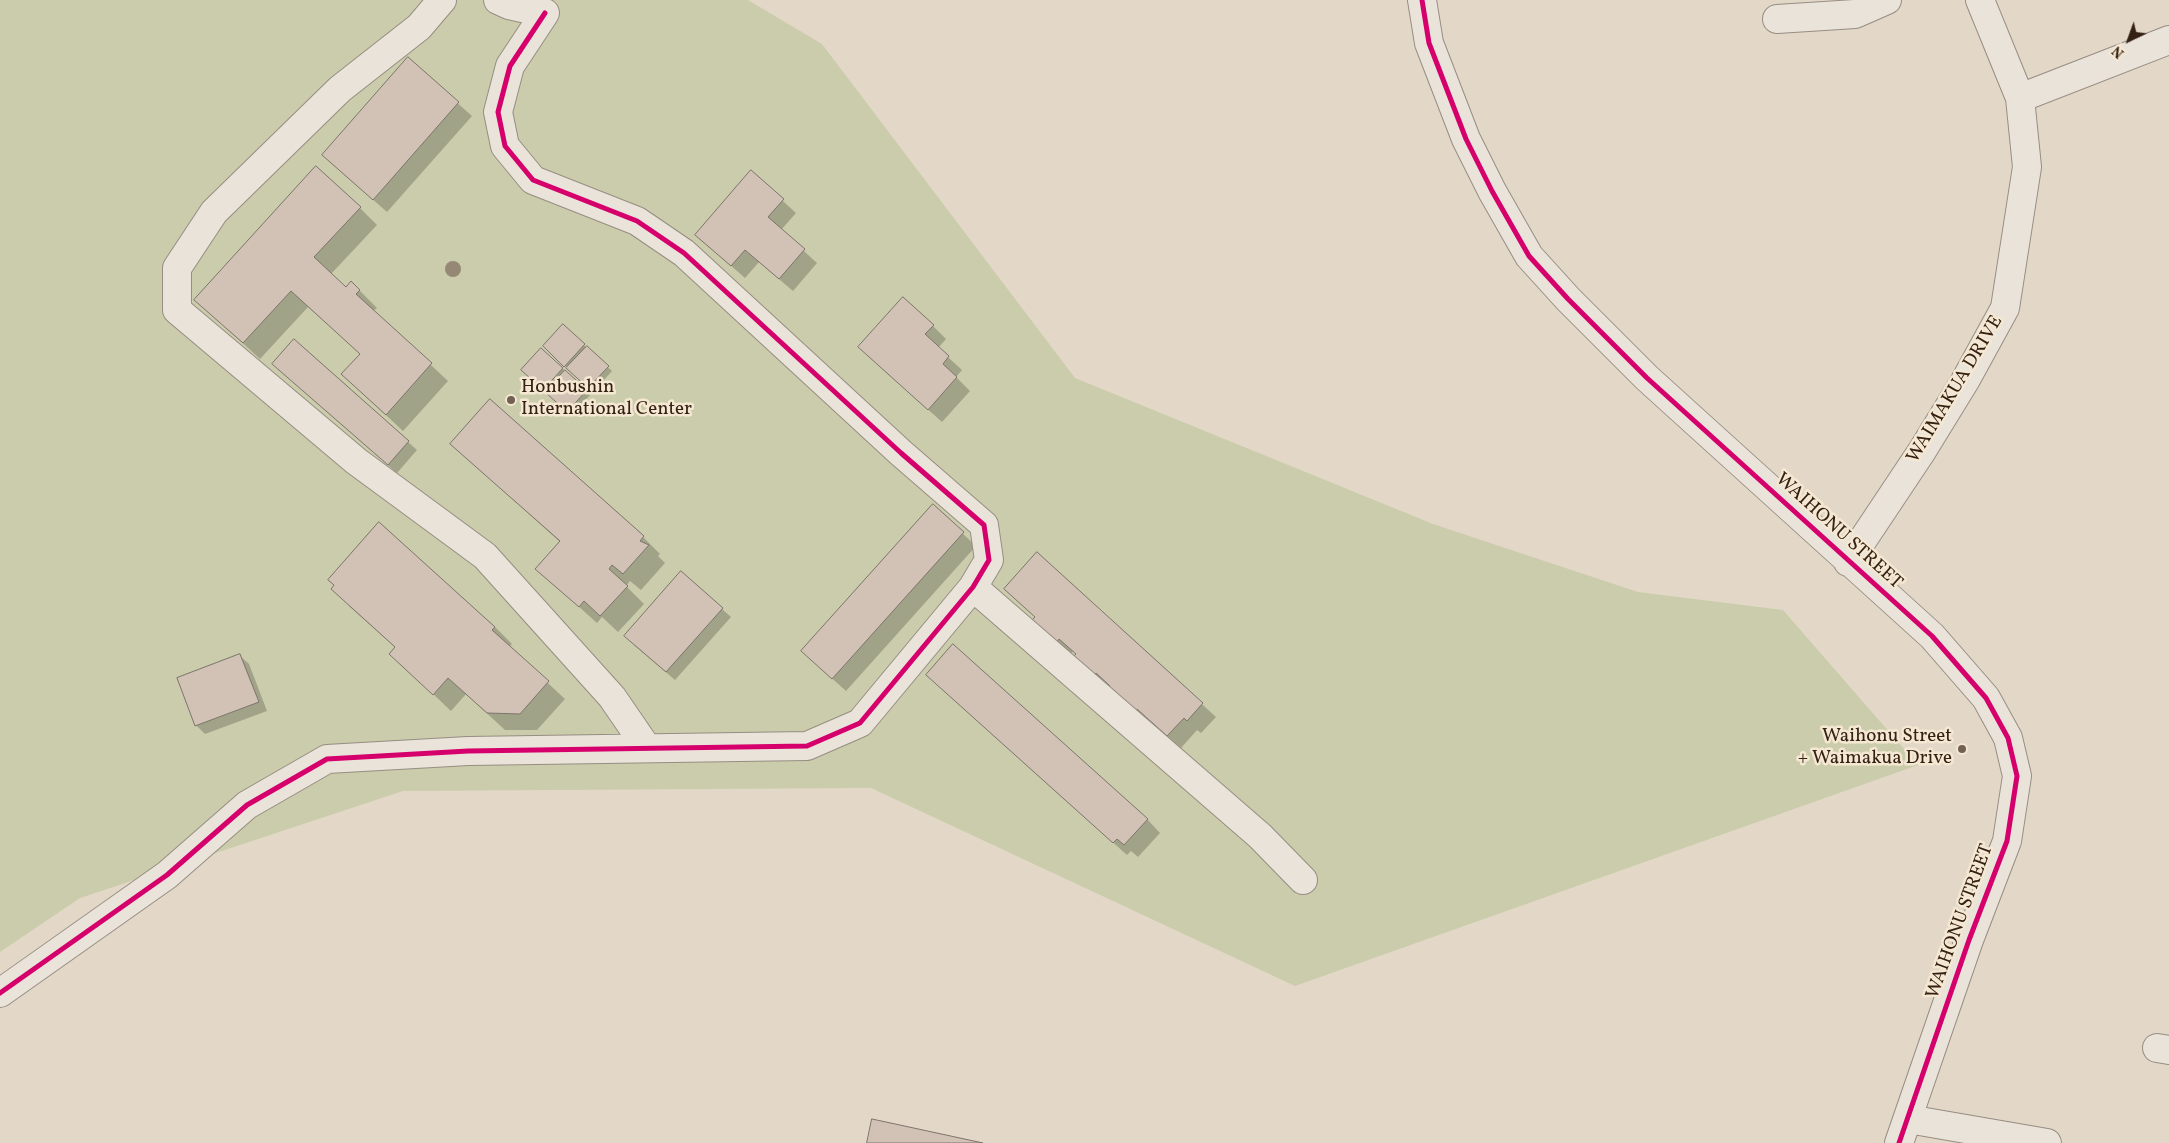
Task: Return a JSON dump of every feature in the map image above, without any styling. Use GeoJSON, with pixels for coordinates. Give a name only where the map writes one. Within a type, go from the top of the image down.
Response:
{"type":"FeatureCollection","features":[{"type":"Feature","properties":{"kind":"street"},"geometry":{"type":"LineString","coordinates":[[442,0],[419,27],[340,89],[214,212],[178,268],[177,310],[356,461],[485,556],[612,697],[647,748]]}},
{"type":"Feature","properties":{"kind":"street"},"geometry":{"type":"LineString","coordinates":[[0,993],[167,875],[247,805],[327,759],[468,751],[807,746],[860,723],[973,587],[989,560],[984,525],[901,453],[684,253],[637,221],[533,180],[505,146],[498,112],[510,66],[545,13],[509,5],[498,0]]}},
{"type":"Feature","properties":{"kind":"street","name":"WAIHONU STREET"},"geometry":{"type":"LineString","coordinates":[[1422,0],[1429,43],[1466,138],[1492,191],[1530,256],[1568,299],[1647,378],[1848,562],[1932,636],[1986,698],[2008,738],[2018,776],[2007,841],[1969,940],[1904,1131]]}},
{"type":"Feature","properties":{"kind":"street"},"geometry":{"type":"LineString","coordinates":[[1777,19],[1855,14],[1887,0]]}},
{"type":"Feature","properties":{"kind":"street","name":"WAIMAKUA DRIVE"},"geometry":{"type":"LineString","coordinates":[[1848,562],[1922,451],[1965,381],[2005,308],[2027,167],[2020,98],[1980,0]]}},
{"type":"Feature","properties":{"kind":"street"},"geometry":{"type":"LineString","coordinates":[[2020,98],[2169,40]]}},
{"type":"Feature","properties":{"kind":"street"},"geometry":{"type":"LineString","coordinates":[[973,587],[1260,836],[1303,880]]}},
{"type":"Feature","properties":{"kind":"street"},"geometry":{"type":"LineString","coordinates":[[1904,1131],[2047,1143]]}},
{"type":"Feature","properties":{"kind":"green space"},"geometry":{"type":"Polygon","coordinates":[[[0,0],[748,0],[822,44],[1075,378],[1433,524],[1638,592],[1783,610],[1918,765],[1295,986],[871,788],[403,791],[80,898],[0,952],[0,0]]]}},
{"type":"Feature","properties":{"kind":"building"},"geometry":{"type":"Polygon","coordinates":[[[408,57],[459,102],[373,200],[322,155],[408,57]]]}},
{"type":"Feature","properties":{"kind":"building"},"geometry":{"type":"Polygon","coordinates":[[[316,166],[361,207],[314,257],[346,287],[351,281],[360,290],[356,294],[432,363],[386,415],[341,374],[360,354],[291,291],[243,343],[194,300],[316,166]]]}},
{"type":"Feature","properties":{"kind":"building"},"geometry":{"type":"Polygon","coordinates":[[[751,170],[784,199],[768,217],[805,249],[779,279],[745,250],[731,266],[695,235],[751,170]]]}},
{"type":"Feature","properties":{"kind":"building"},"geometry":{"type":"Polygon","coordinates":[[[903,297],[934,325],[925,334],[949,356],[943,364],[957,377],[928,410],[858,347],[903,297]]]}},
{"type":"Feature","properties":{"kind":"building"},"geometry":{"type":"Polygon","coordinates":[[[563,324],[585,344],[564,367],[543,346],[563,324]]]}},
{"type":"Feature","properties":{"kind":"building"},"geometry":{"type":"Polygon","coordinates":[[[294,339],[409,441],[388,465],[272,364],[294,339]]]}},
{"type":"Feature","properties":{"kind":"building"},"geometry":{"type":"Polygon","coordinates":[[[587,346],[609,366],[588,388],[566,368],[587,346]]]}},
{"type":"Feature","properties":{"kind":"building"},"geometry":{"type":"Polygon","coordinates":[[[541,348],[563,368],[543,390],[521,370],[541,348]]]}},
{"type":"Feature","properties":{"kind":"building"},"geometry":{"type":"Polygon","coordinates":[[[565,370],[587,390],[567,412],[545,392],[565,370]]]}},
{"type":"Feature","properties":{"kind":"building"},"geometry":{"type":"Polygon","coordinates":[[[490,399],[644,536],[640,541],[649,545],[623,574],[612,565],[609,569],[628,586],[600,616],[584,601],[579,607],[535,569],[560,541],[450,444],[490,399]]]}},
{"type":"Feature","properties":{"kind":"building"},"geometry":{"type":"Polygon","coordinates":[[[933,504],[964,532],[832,679],[801,651],[933,504]]]}},
{"type":"Feature","properties":{"kind":"building"},"geometry":{"type":"Polygon","coordinates":[[[379,522],[495,627],[492,630],[549,681],[520,714],[487,713],[448,678],[433,695],[389,654],[395,647],[331,589],[334,585],[328,580],[379,522]]]}},
{"type":"Feature","properties":{"kind":"building"},"geometry":{"type":"Polygon","coordinates":[[[1037,552],[1203,703],[1187,721],[1184,718],[1167,736],[1137,709],[1134,713],[1108,689],[1110,686],[1096,673],[1088,681],[1068,662],[1076,654],[1059,639],[1057,642],[1032,620],[1035,617],[1004,589],[1037,552]]]}},
{"type":"Feature","properties":{"kind":"building"},"geometry":{"type":"Polygon","coordinates":[[[681,571],[723,608],[666,672],[624,636],[681,571]]]}},
{"type":"Feature","properties":{"kind":"building"},"geometry":{"type":"Polygon","coordinates":[[[953,644],[1148,819],[1124,845],[1117,839],[1113,843],[926,675],[953,644]]]}},
{"type":"Feature","properties":{"kind":"building"},"geometry":{"type":"Polygon","coordinates":[[[240,654],[259,702],[195,726],[177,678],[240,654]]]}},
{"type":"Feature","properties":{"kind":"building"},"geometry":{"type":"Polygon","coordinates":[[[872,1119],[983,1143],[867,1143],[872,1119]]]}},
{"type":"Feature","properties":{"kind":"cycle path"},"geometry":{"type":"LineString","coordinates":[[1422,0],[1429,43],[1466,139],[1492,191],[1529,256],[1568,299],[1647,378],[1932,636],[1986,698],[2008,738],[2017,776],[2007,841],[1969,940],[1899,1143]]}},
{"type":"Feature","properties":{"kind":"cycle path"},"geometry":{"type":"LineString","coordinates":[[0,993],[167,875],[247,805],[327,759],[468,751],[807,746],[860,723],[973,587],[989,560],[984,525],[901,453],[684,253],[637,221],[533,180],[505,146],[498,112],[510,66],[545,13]]}},
{"type":"Feature","properties":{"kind":"place","name":"Honbushin International Center"},"geometry":{"type":"Point","coordinates":[511,400]}},
{"type":"Feature","properties":{"kind":"place","name":"Waihonu Street + Waimakua Drive"},"geometry":{"type":"Point","coordinates":[1962,749]}}]}
